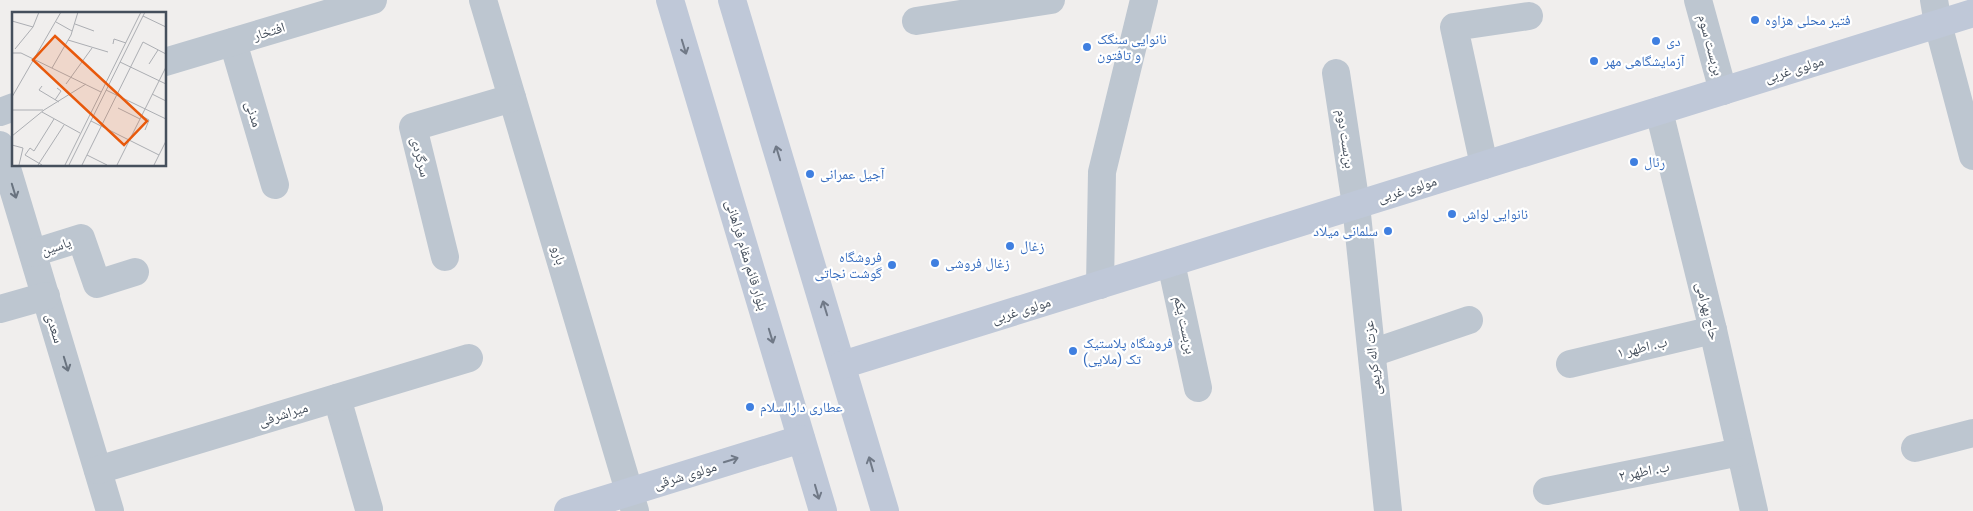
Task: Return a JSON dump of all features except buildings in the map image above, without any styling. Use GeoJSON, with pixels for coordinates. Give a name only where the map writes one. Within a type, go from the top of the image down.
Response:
{"type":"FeatureCollection","features":[{"type":"Feature","properties":{"kind":"street","name":"افتخار"},"geometry":{"type":"LineString","coordinates":[[166,62],[373,0]]}},
{"type":"Feature","properties":{"kind":"street","name":"بارو"},"geometry":{"type":"LineString","coordinates":[[483,0],[632,502]]}},
{"type":"Feature","properties":{"kind":"street","name":"بلوار قائم مقام فراهانی"},"geometry":{"type":"LineString","coordinates":[[670,0],[823,511]]}},
{"type":"Feature","properties":{"kind":"street"},"geometry":{"type":"LineString","coordinates":[[732,0],[885,511]]}},
{"type":"Feature","properties":{"kind":"street"},"geometry":{"type":"LineString","coordinates":[[916,21],[1051,0]]}},
{"type":"Feature","properties":{"kind":"street"},"geometry":{"type":"LineString","coordinates":[[1100,285],[1102,172],[1144,0]]}},
{"type":"Feature","properties":{"kind":"street","name":"بن‌بست سوم"},"geometry":{"type":"LineString","coordinates":[[1698,0],[1723,91]]}},
{"type":"Feature","properties":{"kind":"street"},"geometry":{"type":"LineString","coordinates":[[1936,12],[1973,156]]}},
{"type":"Feature","properties":{"kind":"street","name":"مولوی غربی"},"geometry":{"type":"LineString","coordinates":[[842,366],[1723,91],[1936,12],[1973,13]]}},
{"type":"Feature","properties":{"kind":"street"},"geometry":{"type":"LineString","coordinates":[[1484,165],[1454,27],[1529,16]]}},
{"type":"Feature","properties":{"kind":"street","name":"مدنی"},"geometry":{"type":"LineString","coordinates":[[233,42],[275,185]]}},
{"type":"Feature","properties":{"kind":"street","name":"بن‌بست دوم"},"geometry":{"type":"LineString","coordinates":[[1336,73],[1356,205]]}},
{"type":"Feature","properties":{"kind":"street","name":"سرگردی"},"geometry":{"type":"LineString","coordinates":[[445,256],[413,127],[512,98]]}},
{"type":"Feature","properties":{"kind":"street"},"geometry":{"type":"LineString","coordinates":[[0,112],[12,108]]}},
{"type":"Feature","properties":{"kind":"street","name":"حاج بهرامی"},"geometry":{"type":"LineString","coordinates":[[1658,111],[1713,330],[1754,511]]}},
{"type":"Feature","properties":{"kind":"street","name":"سعدی"},"geometry":{"type":"LineString","coordinates":[[0,145],[110,511]]}},
{"type":"Feature","properties":{"kind":"street","name":"عزت اله کریمی"},"geometry":{"type":"LineString","coordinates":[[1356,205],[1388,511]]}},
{"type":"Feature","properties":{"kind":"street","name":"یاسین"},"geometry":{"type":"LineString","coordinates":[[33,253],[81,238],[97,284],[134,272]]}},
{"type":"Feature","properties":{"kind":"street","name":"بن‌بست یکم"},"geometry":{"type":"LineString","coordinates":[[1171,262],[1198,388]]}},
{"type":"Feature","properties":{"kind":"street"},"geometry":{"type":"LineString","coordinates":[[0,309],[46,296]]}},
{"type":"Feature","properties":{"kind":"street"},"geometry":{"type":"LineString","coordinates":[[1372,353],[1469,320]]}},
{"type":"Feature","properties":{"kind":"street","name":"ب. اطهر ۱"},"geometry":{"type":"LineString","coordinates":[[1570,364],[1713,330]]}},
{"type":"Feature","properties":{"kind":"street","name":"میراشرفی"},"geometry":{"type":"LineString","coordinates":[[98,470],[469,358]]}},
{"type":"Feature","properties":{"kind":"street"},"geometry":{"type":"LineString","coordinates":[[337,398],[369,509]]}},
{"type":"Feature","properties":{"kind":"street"},"geometry":{"type":"LineString","coordinates":[[1915,448],[1973,433]]}},
{"type":"Feature","properties":{"kind":"street","name":"مولوی شرقی"},"geometry":{"type":"LineString","coordinates":[[568,511],[632,502],[802,438]]}},
{"type":"Feature","properties":{"kind":"street","name":"ب. اطهر ۲"},"geometry":{"type":"LineString","coordinates":[[1547,491],[1740,452]]}},
{"type":"Feature","properties":{"kind":"place","name":"فتیر محلی هزاوه"},"geometry":{"type":"Point","coordinates":[1755,20]}},
{"type":"Feature","properties":{"kind":"place","name":"دی"},"geometry":{"type":"Point","coordinates":[1656,41]}},
{"type":"Feature","properties":{"kind":"place","name":"نانوایی سنگک و تافتون"},"geometry":{"type":"Point","coordinates":[1087,47]}},
{"type":"Feature","properties":{"kind":"place","name":"آزمایشگاهی مهر"},"geometry":{"type":"Point","coordinates":[1594,61]}},
{"type":"Feature","properties":{"kind":"place","name":"رئال"},"geometry":{"type":"Point","coordinates":[1634,162]}},
{"type":"Feature","properties":{"kind":"place","name":"آجیل عمرانی"},"geometry":{"type":"Point","coordinates":[810,174]}},
{"type":"Feature","properties":{"kind":"place","name":"نانوایی لواش"},"geometry":{"type":"Point","coordinates":[1452,214]}},
{"type":"Feature","properties":{"kind":"place","name":"سلمانی میلاد"},"geometry":{"type":"Point","coordinates":[1388,231]}},
{"type":"Feature","properties":{"kind":"place","name":"زغال"},"geometry":{"type":"Point","coordinates":[1010,246]}},
{"type":"Feature","properties":{"kind":"place","name":"زغال فروشی"},"geometry":{"type":"Point","coordinates":[935,263]}},
{"type":"Feature","properties":{"kind":"place","name":"فروشگاه گوشت نجاتی"},"geometry":{"type":"Point","coordinates":[892,265]}},
{"type":"Feature","properties":{"kind":"place","name":"فروشگاه پلاستیک تک (ملایی)"},"geometry":{"type":"Point","coordinates":[1073,351]}},
{"type":"Feature","properties":{"kind":"place","name":"عطاری دارالسلام"},"geometry":{"type":"Point","coordinates":[750,407]}}]}
